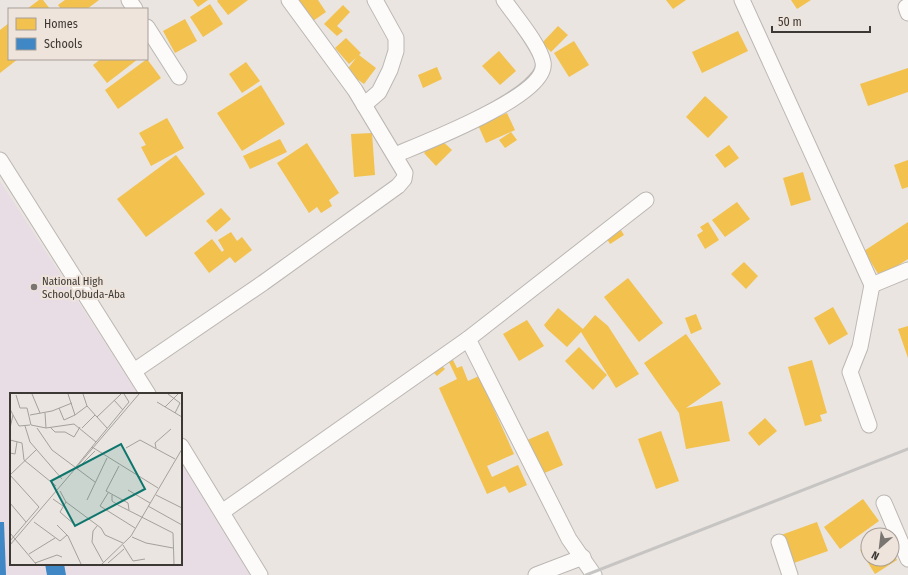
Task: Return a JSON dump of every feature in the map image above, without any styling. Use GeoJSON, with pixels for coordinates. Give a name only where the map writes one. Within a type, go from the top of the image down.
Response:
{"type":"FeatureCollection","features":[{"type":"Feature","properties":{"kind":"street"},"geometry":{"type":"LineString","coordinates":[[134,371],[263,283],[398,186],[404,179],[405,173],[395,154],[364,105],[327,50],[289,0]]}},
{"type":"Feature","properties":{"kind":"street"},"geometry":{"type":"LineString","coordinates":[[364,105],[379,92],[390,70],[396,51],[396,38],[374,0]]}},
{"type":"Feature","properties":{"kind":"street"},"geometry":{"type":"LineString","coordinates":[[395,154],[480,117],[524,92],[540,77],[544,63],[538,48],[504,0]]}},
{"type":"Feature","properties":{"kind":"street"},"geometry":{"type":"LineString","coordinates":[[742,0],[872,285],[860,347],[850,372],[869,425]]}},
{"type":"Feature","properties":{"kind":"street"},"geometry":{"type":"LineString","coordinates":[[148,29],[179,77]]}},
{"type":"Feature","properties":{"kind":"street"},"geometry":{"type":"LineString","coordinates":[[0,160],[147,393]]}},
{"type":"Feature","properties":{"kind":"street"},"geometry":{"type":"LineString","coordinates":[[222,512],[468,339],[646,200]]}},
{"type":"Feature","properties":{"kind":"street"},"geometry":{"type":"LineString","coordinates":[[872,285],[908,270]]}},
{"type":"Feature","properties":{"kind":"street"},"geometry":{"type":"LineString","coordinates":[[468,339],[569,539],[583,557],[594,575]]}},
{"type":"Feature","properties":{"kind":"street"},"geometry":{"type":"LineString","coordinates":[[182,448],[260,575]]}},
{"type":"Feature","properties":{"kind":"street"},"geometry":{"type":"LineString","coordinates":[[884,503],[908,559]]}},
{"type":"Feature","properties":{"kind":"street"},"geometry":{"type":"LineString","coordinates":[[779,542],[790,575]]}},
{"type":"Feature","properties":{"kind":"street"},"geometry":{"type":"LineString","coordinates":[[536,575],[583,557]]}},
{"type":"Feature","properties":{"kind":"shaded area","name":"National High School,Obuda-Aba"},"geometry":{"type":"Polygon","coordinates":[[[0,181],[137,393],[10,393],[10,565],[182,565],[182,465],[250,575],[0,575],[0,181]]]}},
{"type":"Feature","properties":{"kind":"building: Homes"},"geometry":{"type":"Polygon","coordinates":[[[39,0],[43,0],[49,8],[28,8],[39,0]]]}},
{"type":"Feature","properties":{"kind":"building: Homes"},"geometry":{"type":"Polygon","coordinates":[[[65,0],[99,0],[88,8],[60,8],[58,5],[65,0]]]}},
{"type":"Feature","properties":{"kind":"building: Homes"},"geometry":{"type":"Polygon","coordinates":[[[193,0],[208,0],[198,7],[193,0]]]}},
{"type":"Feature","properties":{"kind":"building: Homes"},"geometry":{"type":"Polygon","coordinates":[[[248,0],[228,15],[217,1],[248,0]]]}},
{"type":"Feature","properties":{"kind":"building: Homes"},"geometry":{"type":"Polygon","coordinates":[[[289,0],[318,0],[326,12],[307,25],[289,0]]]}},
{"type":"Feature","properties":{"kind":"building: Homes"},"geometry":{"type":"Polygon","coordinates":[[[666,0],[686,0],[673,9],[666,0]]]}},
{"type":"Feature","properties":{"kind":"building: Homes"},"geometry":{"type":"Polygon","coordinates":[[[791,0],[811,0],[797,9],[791,0]]]}},
{"type":"Feature","properties":{"kind":"building: Homes"},"geometry":{"type":"Polygon","coordinates":[[[210,4],[223,24],[203,37],[190,17],[210,4]]]}},
{"type":"Feature","properties":{"kind":"building: Homes"},"geometry":{"type":"Polygon","coordinates":[[[343,5],[350,12],[337,26],[343,31],[337,36],[324,24],[343,5]]]}},
{"type":"Feature","properties":{"kind":"building: Homes"},"geometry":{"type":"Polygon","coordinates":[[[185,19],[197,41],[175,53],[163,31],[185,19]]]}},
{"type":"Feature","properties":{"kind":"building: Homes"},"geometry":{"type":"Polygon","coordinates":[[[8,24],[8,60],[17,60],[0,73],[0,30],[8,24]]]}},
{"type":"Feature","properties":{"kind":"building: Homes"},"geometry":{"type":"Polygon","coordinates":[[[558,26],[568,35],[551,52],[542,43],[558,26]]]}},
{"type":"Feature","properties":{"kind":"building: Homes"},"geometry":{"type":"Polygon","coordinates":[[[738,31],[748,51],[702,73],[692,52],[738,31]]]}},
{"type":"Feature","properties":{"kind":"building: Homes"},"geometry":{"type":"Polygon","coordinates":[[[346,38],[361,53],[359,55],[376,68],[364,84],[346,71],[356,58],[349,64],[335,48],[346,38]]]}},
{"type":"Feature","properties":{"kind":"building: Homes"},"geometry":{"type":"Polygon","coordinates":[[[574,41],[589,65],[569,77],[554,53],[574,41]]]}},
{"type":"Feature","properties":{"kind":"building: Homes"},"geometry":{"type":"Polygon","coordinates":[[[499,51],[516,71],[500,85],[482,66],[499,51]]]}},
{"type":"Feature","properties":{"kind":"building: Homes"},"geometry":{"type":"Polygon","coordinates":[[[100,60],[137,60],[107,83],[93,65],[100,60]]]}},
{"type":"Feature","properties":{"kind":"building: Homes"},"geometry":{"type":"Polygon","coordinates":[[[146,60],[148,60],[161,78],[118,109],[105,90],[146,60]]]}},
{"type":"Feature","properties":{"kind":"building: Homes"},"geometry":{"type":"Polygon","coordinates":[[[246,62],[260,81],[242,93],[229,74],[246,62]]]}},
{"type":"Feature","properties":{"kind":"building: Homes"},"geometry":{"type":"Polygon","coordinates":[[[437,67],[442,79],[423,88],[418,75],[437,67]]]}},
{"type":"Feature","properties":{"kind":"building: Homes"},"geometry":{"type":"Polygon","coordinates":[[[908,68],[908,92],[868,106],[860,84],[908,68]]]}},
{"type":"Feature","properties":{"kind":"building: Homes"},"geometry":{"type":"Polygon","coordinates":[[[261,85],[285,124],[242,151],[217,113],[261,85]]]}},
{"type":"Feature","properties":{"kind":"building: Homes"},"geometry":{"type":"Polygon","coordinates":[[[705,96],[728,117],[708,138],[686,117],[705,96]]]}},
{"type":"Feature","properties":{"kind":"building: Homes"},"geometry":{"type":"Polygon","coordinates":[[[507,113],[515,130],[486,143],[478,125],[507,113]]]}},
{"type":"Feature","properties":{"kind":"building: Homes"},"geometry":{"type":"Polygon","coordinates":[[[167,118],[184,148],[151,166],[141,147],[146,145],[139,133],[167,118]]]}},
{"type":"Feature","properties":{"kind":"building: Homes"},"geometry":{"type":"Polygon","coordinates":[[[511,132],[517,140],[505,148],[499,140],[511,132]]]}},
{"type":"Feature","properties":{"kind":"building: Homes"},"geometry":{"type":"Polygon","coordinates":[[[372,133],[375,175],[354,177],[351,134],[372,133]]]}},
{"type":"Feature","properties":{"kind":"building: Homes"},"geometry":{"type":"Polygon","coordinates":[[[439,138],[452,150],[436,166],[424,153],[439,138]]]}},
{"type":"Feature","properties":{"kind":"building: Homes"},"geometry":{"type":"Polygon","coordinates":[[[280,139],[287,152],[250,169],[243,156],[280,139]]]}},
{"type":"Feature","properties":{"kind":"building: Homes"},"geometry":{"type":"Polygon","coordinates":[[[307,143],[339,193],[329,200],[332,206],[321,213],[317,207],[309,213],[277,163],[307,143]]]}},
{"type":"Feature","properties":{"kind":"building: Homes"},"geometry":{"type":"Polygon","coordinates":[[[729,145],[739,158],[725,168],[715,155],[729,145]]]}},
{"type":"Feature","properties":{"kind":"building: Homes"},"geometry":{"type":"Polygon","coordinates":[[[176,155],[205,194],[146,237],[117,199],[176,155]]]}},
{"type":"Feature","properties":{"kind":"building: Homes"},"geometry":{"type":"Polygon","coordinates":[[[908,160],[908,187],[902,189],[894,165],[908,160]]]}},
{"type":"Feature","properties":{"kind":"building: Homes"},"geometry":{"type":"Polygon","coordinates":[[[803,172],[811,200],[791,206],[783,178],[803,172]]]}},
{"type":"Feature","properties":{"kind":"building: Homes"},"geometry":{"type":"Polygon","coordinates":[[[737,202],[750,219],[725,237],[712,220],[737,202]]]}},
{"type":"Feature","properties":{"kind":"building: Homes"},"geometry":{"type":"Polygon","coordinates":[[[221,208],[231,219],[216,232],[206,221],[221,208]]]}},
{"type":"Feature","properties":{"kind":"building: Homes"},"geometry":{"type":"Polygon","coordinates":[[[614,219],[624,235],[610,244],[600,227],[614,219]]]}},
{"type":"Feature","properties":{"kind":"building: Homes"},"geometry":{"type":"Polygon","coordinates":[[[708,222],[719,240],[705,249],[697,235],[703,231],[700,227],[708,222]]]}},
{"type":"Feature","properties":{"kind":"building: Homes"},"geometry":{"type":"Polygon","coordinates":[[[908,222],[908,259],[880,277],[864,251],[908,222]]]}},
{"type":"Feature","properties":{"kind":"building: Homes"},"geometry":{"type":"Polygon","coordinates":[[[231,232],[237,241],[242,237],[252,250],[235,263],[230,257],[209,273],[194,253],[212,239],[222,252],[224,250],[218,240],[231,232]]]}},
{"type":"Feature","properties":{"kind":"building: Homes"},"geometry":{"type":"Polygon","coordinates":[[[744,262],[758,276],[746,289],[731,274],[744,262]]]}},
{"type":"Feature","properties":{"kind":"building: Homes"},"geometry":{"type":"Polygon","coordinates":[[[628,278],[663,323],[639,342],[604,297],[628,278]]]}},
{"type":"Feature","properties":{"kind":"building: Homes"},"geometry":{"type":"Polygon","coordinates":[[[833,307],[848,334],[829,345],[814,318],[833,307]]]}},
{"type":"Feature","properties":{"kind":"building: Homes"},"geometry":{"type":"Polygon","coordinates":[[[558,308],[583,329],[595,315],[608,326],[639,374],[616,388],[581,332],[567,347],[544,325],[558,308]]]}},
{"type":"Feature","properties":{"kind":"building: Homes"},"geometry":{"type":"Polygon","coordinates":[[[696,314],[702,329],[691,334],[685,318],[696,314]]]}},
{"type":"Feature","properties":{"kind":"building: Homes"},"geometry":{"type":"Polygon","coordinates":[[[527,320],[544,346],[519,361],[503,334],[527,320]]]}},
{"type":"Feature","properties":{"kind":"building: Homes"},"geometry":{"type":"Polygon","coordinates":[[[908,326],[908,358],[898,329],[908,326]]]}},
{"type":"Feature","properties":{"kind":"building: Homes"},"geometry":{"type":"Polygon","coordinates":[[[686,334],[721,384],[686,408],[722,401],[730,441],[686,449],[679,413],[644,363],[686,334]]]}},
{"type":"Feature","properties":{"kind":"building: Homes"},"geometry":{"type":"Polygon","coordinates":[[[579,347],[607,375],[593,390],[565,361],[579,347]]]}},
{"type":"Feature","properties":{"kind":"building: Homes"},"geometry":{"type":"Polygon","coordinates":[[[453,360],[457,368],[462,366],[468,381],[479,376],[514,454],[487,466],[492,477],[518,465],[527,485],[509,493],[505,486],[487,494],[439,388],[457,379],[449,362],[453,360]]]}},
{"type":"Feature","properties":{"kind":"building: Homes"},"geometry":{"type":"Polygon","coordinates":[[[812,360],[827,413],[820,415],[822,421],[805,426],[788,367],[812,360]]]}},
{"type":"Feature","properties":{"kind":"building: Homes"},"geometry":{"type":"Polygon","coordinates":[[[438,362],[445,369],[437,376],[431,370],[438,362]]]}},
{"type":"Feature","properties":{"kind":"building: Homes"},"geometry":{"type":"Polygon","coordinates":[[[765,418],[777,431],[759,446],[748,433],[765,418]]]}},
{"type":"Feature","properties":{"kind":"building: Homes"},"geometry":{"type":"Polygon","coordinates":[[[548,431],[563,465],[540,475],[525,441],[548,431]]]}},
{"type":"Feature","properties":{"kind":"building: Homes"},"geometry":{"type":"Polygon","coordinates":[[[661,431],[679,481],[656,489],[638,439],[661,431]]]}},
{"type":"Feature","properties":{"kind":"building: Homes"},"geometry":{"type":"Polygon","coordinates":[[[863,499],[879,521],[871,527],[860,527],[860,535],[840,549],[824,527],[863,499]]]}},
{"type":"Feature","properties":{"kind":"building: Homes"},"geometry":{"type":"Polygon","coordinates":[[[817,522],[828,551],[791,564],[781,535],[817,522]]]}},
{"type":"Feature","properties":{"kind":"building: Homes"},"geometry":{"type":"Polygon","coordinates":[[[871,567],[886,567],[875,574],[871,567]]]}},
{"type":"Feature","properties":{"kind":"building: Schools"},"geometry":{"type":"Polygon","coordinates":[[[0,522],[4,522],[6,575],[0,575],[0,522]]]}},
{"type":"Feature","properties":{"kind":"building: Schools"},"geometry":{"type":"Polygon","coordinates":[[[45,565],[64,565],[66,575],[47,575],[45,565]]]}},
{"type":"Feature","properties":{"kind":"railway"},"geometry":{"type":"LineString","coordinates":[[586,575],[908,449]]}},
{"type":"Feature","properties":{"kind":"place","name":"National High School,Obuda-Aba"},"geometry":{"type":"Point","coordinates":[34,287]}}]}
